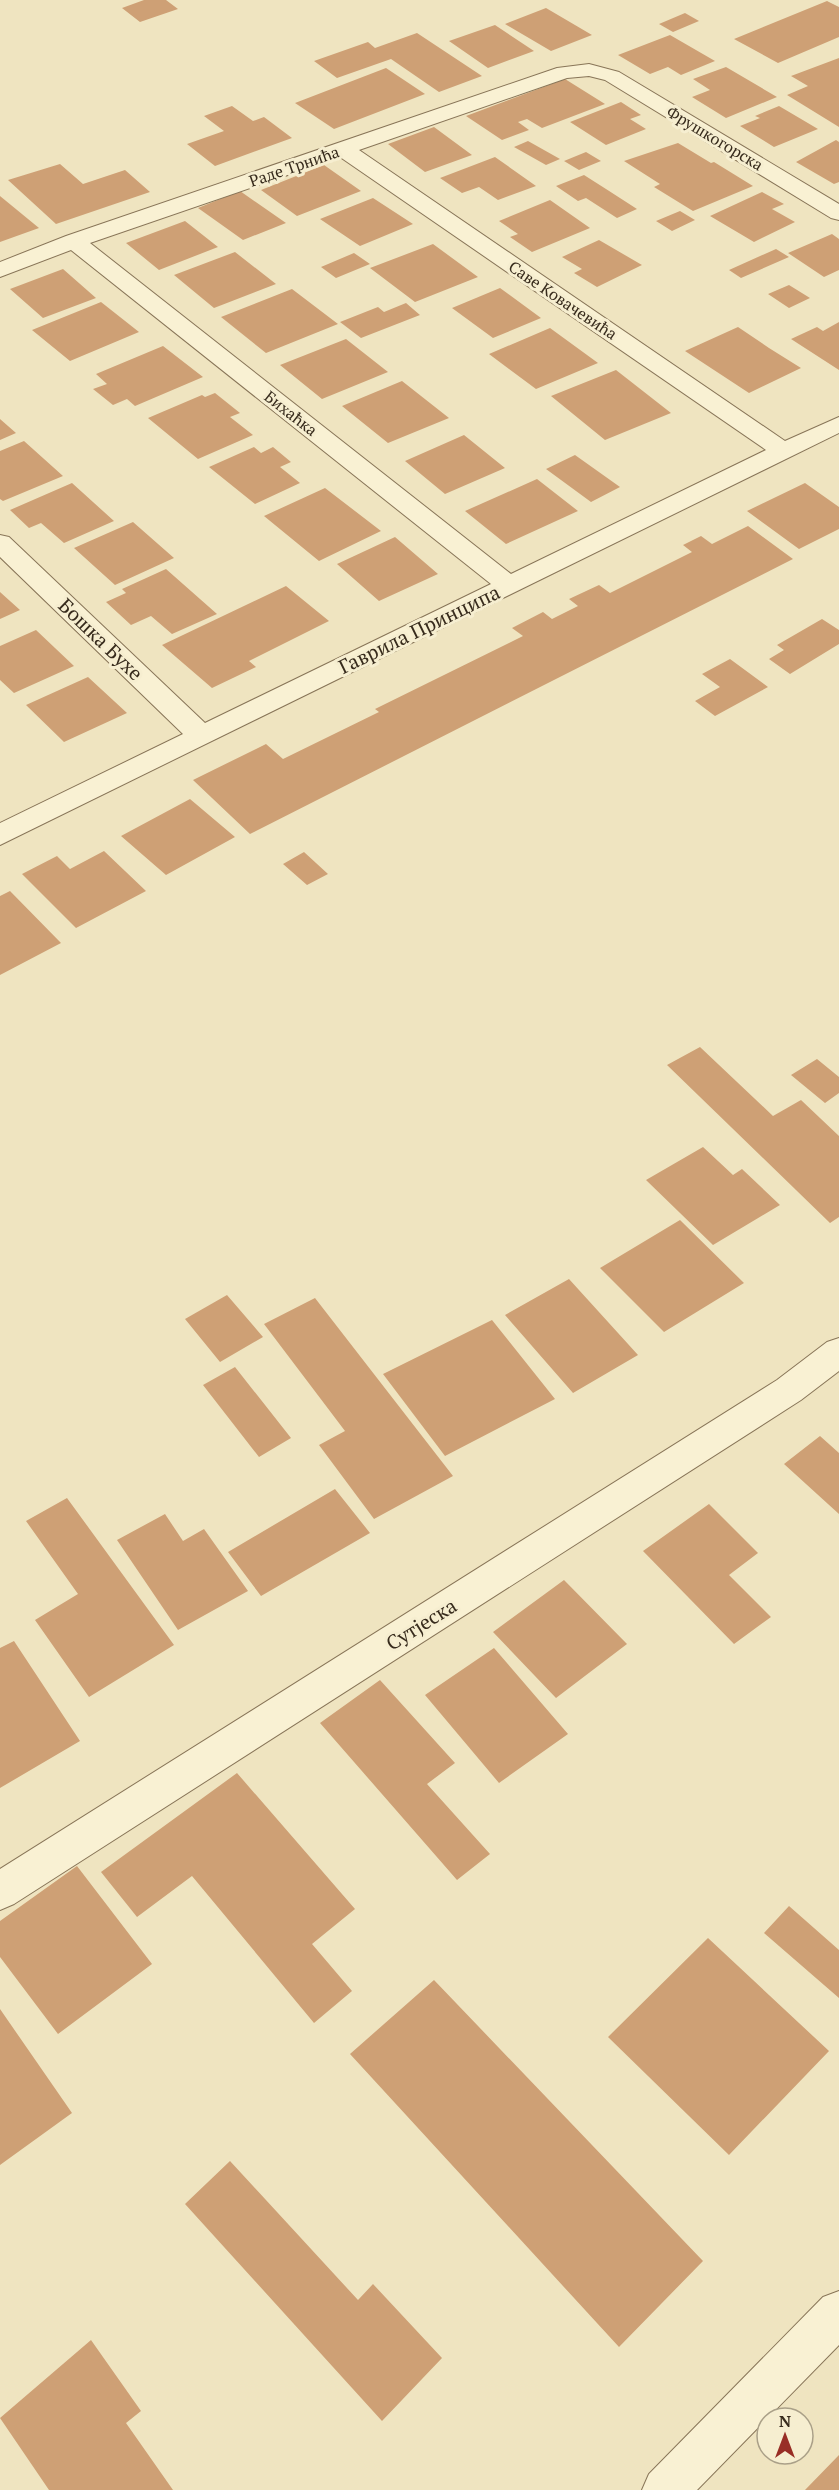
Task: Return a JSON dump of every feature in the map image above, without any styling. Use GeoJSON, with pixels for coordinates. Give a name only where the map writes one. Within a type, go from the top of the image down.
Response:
{"type":"FeatureCollection","features":[{"type":"Feature","properties":{"kind":"street","name":"Раде Трнића"},"geometry":{"type":"LineString","coordinates":[[0,270],[74,241],[564,72],[589,70]]}},
{"type":"Feature","properties":{"kind":"street","name":"Фрушкогорска"},"geometry":{"type":"LineString","coordinates":[[589,70],[612,76],[839,213]]}},
{"type":"Feature","properties":{"kind":"street","name":"Саве Ковачевића"},"geometry":{"type":"LineString","coordinates":[[344,149],[783,451]]}},
{"type":"Feature","properties":{"kind":"street","name":"Бихаћка"},"geometry":{"type":"LineString","coordinates":[[74,241],[508,585]]}},
{"type":"Feature","properties":{"kind":"street","name":"Гаврила Принципа"},"geometry":{"type":"LineString","coordinates":[[0,835],[839,424]]}},
{"type":"Feature","properties":{"kind":"street","name":"Бошка Бухе"},"geometry":{"type":"LineString","coordinates":[[0,543],[201,735]]}},
{"type":"Feature","properties":{"kind":"street","name":"Сутјеска"},"geometry":{"type":"LineString","coordinates":[[0,1892],[789,1390],[839,1352]]}},
{"type":"Feature","properties":{"kind":"street"},"geometry":{"type":"LineString","coordinates":[[666,2490],[839,2313]]}},
{"type":"Feature","properties":{"kind":"building"},"geometry":{"type":"Polygon","coordinates":[[[144,0],[166,0],[178,9],[140,22],[122,8],[144,0]]]}},
{"type":"Feature","properties":{"kind":"building"},"geometry":{"type":"Polygon","coordinates":[[[827,1],[839,7],[839,37],[778,63],[734,39],[827,1]]]}},
{"type":"Feature","properties":{"kind":"building"},"geometry":{"type":"Polygon","coordinates":[[[546,8],[592,35],[551,51],[505,24],[546,8]]]}},
{"type":"Feature","properties":{"kind":"building"},"geometry":{"type":"Polygon","coordinates":[[[685,13],[699,21],[673,32],[659,24],[685,13]]]}},
{"type":"Feature","properties":{"kind":"building"},"geometry":{"type":"Polygon","coordinates":[[[495,25],[534,51],[488,68],[449,41],[495,25]]]}},
{"type":"Feature","properties":{"kind":"building"},"geometry":{"type":"Polygon","coordinates":[[[417,33],[482,76],[439,92],[391,59],[337,78],[314,61],[368,42],[375,48],[417,33]]]}},
{"type":"Feature","properties":{"kind":"building"},"geometry":{"type":"Polygon","coordinates":[[[670,35],[715,61],[681,75],[668,67],[650,74],[618,55],[670,35]]]}},
{"type":"Feature","properties":{"kind":"building"},"geometry":{"type":"Polygon","coordinates":[[[839,58],[839,127],[787,95],[808,86],[791,76],[839,58]]]}},
{"type":"Feature","properties":{"kind":"building"},"geometry":{"type":"Polygon","coordinates":[[[726,67],[777,97],[726,118],[692,97],[710,90],[693,79],[726,67]]]}},
{"type":"Feature","properties":{"kind":"building"},"geometry":{"type":"Polygon","coordinates":[[[386,68],[425,94],[334,129],[295,103],[386,68]]]}},
{"type":"Feature","properties":{"kind":"building"},"geometry":{"type":"Polygon","coordinates":[[[565,79],[605,104],[542,128],[527,119],[518,122],[529,130],[502,140],[466,116],[565,79]]]}},
{"type":"Feature","properties":{"kind":"building"},"geometry":{"type":"Polygon","coordinates":[[[621,102],[641,115],[630,119],[646,129],[606,145],[570,122],[621,102]]]}},
{"type":"Feature","properties":{"kind":"building"},"geometry":{"type":"Polygon","coordinates":[[[232,106],[253,121],[264,117],[292,138],[215,166],[187,144],[224,131],[204,116],[232,106]]]}},
{"type":"Feature","properties":{"kind":"building"},"geometry":{"type":"Polygon","coordinates":[[[779,106],[818,129],[774,147],[740,126],[760,118],[755,116],[779,106]]]}},
{"type":"Feature","properties":{"kind":"building"},"geometry":{"type":"Polygon","coordinates":[[[434,127],[472,155],[425,172],[388,144],[434,127]]]}},
{"type":"Feature","properties":{"kind":"building"},"geometry":{"type":"Polygon","coordinates":[[[836,140],[839,142],[839,182],[834,184],[796,162],[836,140]]]}},
{"type":"Feature","properties":{"kind":"building"},"geometry":{"type":"Polygon","coordinates":[[[528,141],[560,159],[546,165],[514,147],[528,141]]]}},
{"type":"Feature","properties":{"kind":"building"},"geometry":{"type":"Polygon","coordinates":[[[678,143],[753,186],[693,211],[654,187],[660,184],[624,161],[678,143]]]}},
{"type":"Feature","properties":{"kind":"building"},"geometry":{"type":"Polygon","coordinates":[[[586,152],[601,161],[579,170],[564,161],[586,152]]]}},
{"type":"Feature","properties":{"kind":"building"},"geometry":{"type":"Polygon","coordinates":[[[495,157],[536,186],[498,200],[479,187],[462,193],[440,178],[495,157]]]}},
{"type":"Feature","properties":{"kind":"building"},"geometry":{"type":"Polygon","coordinates":[[[60,164],[83,184],[125,170],[150,192],[56,224],[8,180],[60,164]]]}},
{"type":"Feature","properties":{"kind":"building"},"geometry":{"type":"Polygon","coordinates":[[[324,165],[361,191],[297,216],[261,190],[324,165]]]}},
{"type":"Feature","properties":{"kind":"building"},"geometry":{"type":"Polygon","coordinates":[[[584,175],[637,209],[617,218],[586,198],[578,201],[556,186],[584,175]]]}},
{"type":"Feature","properties":{"kind":"building"},"geometry":{"type":"Polygon","coordinates":[[[240,191],[286,223],[243,240],[198,208],[240,191]]]}},
{"type":"Feature","properties":{"kind":"building"},"geometry":{"type":"Polygon","coordinates":[[[762,192],[784,204],[772,209],[795,222],[754,242],[710,216],[762,192]]]}},
{"type":"Feature","properties":{"kind":"building"},"geometry":{"type":"Polygon","coordinates":[[[0,196],[39,228],[0,242],[0,196]]]}},
{"type":"Feature","properties":{"kind":"building"},"geometry":{"type":"Polygon","coordinates":[[[373,198],[413,224],[360,246],[320,219],[373,198]]]}},
{"type":"Feature","properties":{"kind":"building"},"geometry":{"type":"Polygon","coordinates":[[[550,200],[590,228],[532,252],[510,237],[518,234],[499,221],[550,200]]]}},
{"type":"Feature","properties":{"kind":"building"},"geometry":{"type":"Polygon","coordinates":[[[680,211],[695,220],[672,231],[656,221],[680,211]]]}},
{"type":"Feature","properties":{"kind":"building"},"geometry":{"type":"Polygon","coordinates":[[[185,221],[218,247],[159,270],[126,243],[185,221]]]}},
{"type":"Feature","properties":{"kind":"building"},"geometry":{"type":"Polygon","coordinates":[[[832,234],[839,239],[839,270],[824,277],[788,253],[832,234]]]}},
{"type":"Feature","properties":{"kind":"building"},"geometry":{"type":"Polygon","coordinates":[[[599,240],[642,265],[597,287],[574,273],[582,269],[562,257],[599,240]]]}},
{"type":"Feature","properties":{"kind":"building"},"geometry":{"type":"Polygon","coordinates":[[[433,244],[478,277],[415,302],[370,268],[433,244]]]}},
{"type":"Feature","properties":{"kind":"building"},"geometry":{"type":"Polygon","coordinates":[[[776,249],[789,257],[741,278],[729,270],[776,249]]]}},
{"type":"Feature","properties":{"kind":"building"},"geometry":{"type":"Polygon","coordinates":[[[235,252],[276,284],[214,308],[174,275],[235,252]]]}},
{"type":"Feature","properties":{"kind":"building"},"geometry":{"type":"Polygon","coordinates":[[[354,253],[370,264],[336,278],[321,267],[354,253]]]}},
{"type":"Feature","properties":{"kind":"building"},"geometry":{"type":"Polygon","coordinates":[[[63,269],[96,298],[43,318],[10,289],[63,269]]]}},
{"type":"Feature","properties":{"kind":"building"},"geometry":{"type":"Polygon","coordinates":[[[789,285],[810,298],[789,308],[768,294],[789,285]]]}},
{"type":"Feature","properties":{"kind":"building"},"geometry":{"type":"Polygon","coordinates":[[[500,288],[541,318],[493,338],[452,308],[500,288]]]}},
{"type":"Feature","properties":{"kind":"building"},"geometry":{"type":"Polygon","coordinates":[[[292,289],[338,324],[266,353],[221,317],[292,289]]]}},
{"type":"Feature","properties":{"kind":"building"},"geometry":{"type":"Polygon","coordinates":[[[101,302],[139,332],[70,361],[32,330],[101,302]]]}},
{"type":"Feature","properties":{"kind":"building"},"geometry":{"type":"Polygon","coordinates":[[[406,303],[420,315],[361,338],[340,322],[378,307],[384,312],[406,303]]]}},
{"type":"Feature","properties":{"kind":"building"},"geometry":{"type":"Polygon","coordinates":[[[839,322],[839,370],[791,339],[817,327],[823,331],[839,322]]]}},
{"type":"Feature","properties":{"kind":"building"},"geometry":{"type":"Polygon","coordinates":[[[738,327],[801,368],[749,393],[685,351],[738,327]]]}},
{"type":"Feature","properties":{"kind":"building"},"geometry":{"type":"Polygon","coordinates":[[[550,328],[598,363],[536,389],[489,354],[550,328]]]}},
{"type":"Feature","properties":{"kind":"building"},"geometry":{"type":"Polygon","coordinates":[[[346,339],[388,372],[322,399],[280,365],[346,339]]]}},
{"type":"Feature","properties":{"kind":"building"},"geometry":{"type":"Polygon","coordinates":[[[163,346],[203,377],[135,406],[127,399],[113,405],[93,389],[107,384],[96,374],[163,346]]]}},
{"type":"Feature","properties":{"kind":"building"},"geometry":{"type":"Polygon","coordinates":[[[616,370],[671,413],[605,440],[551,396],[616,370]]]}},
{"type":"Feature","properties":{"kind":"building"},"geometry":{"type":"Polygon","coordinates":[[[402,381],[449,418],[388,443],[342,406],[402,381]]]}},
{"type":"Feature","properties":{"kind":"building"},"geometry":{"type":"Polygon","coordinates":[[[215,393],[240,413],[230,417],[253,435],[198,459],[148,418],[202,395],[205,397],[215,393]]]}},
{"type":"Feature","properties":{"kind":"building"},"geometry":{"type":"Polygon","coordinates":[[[0,419],[16,433],[0,440],[0,419]]]}},
{"type":"Feature","properties":{"kind":"building"},"geometry":{"type":"Polygon","coordinates":[[[464,435],[505,468],[445,494],[405,461],[464,435]]]}},
{"type":"Feature","properties":{"kind":"building"},"geometry":{"type":"Polygon","coordinates":[[[24,441],[63,476],[3,501],[0,499],[0,451],[24,441]]]}},
{"type":"Feature","properties":{"kind":"building"},"geometry":{"type":"Polygon","coordinates":[[[254,447],[261,453],[273,447],[291,462],[280,467],[300,483],[255,504],[209,467],[254,447]]]}},
{"type":"Feature","properties":{"kind":"building"},"geometry":{"type":"Polygon","coordinates":[[[575,455],[620,487],[591,502],[546,469],[575,455]]]}},
{"type":"Feature","properties":{"kind":"building"},"geometry":{"type":"Polygon","coordinates":[[[537,479],[578,511],[506,544],[465,511],[537,479]]]}},
{"type":"Feature","properties":{"kind":"building"},"geometry":{"type":"Polygon","coordinates":[[[72,483],[114,521],[64,543],[41,523],[29,528],[10,510],[72,483]]]}},
{"type":"Feature","properties":{"kind":"building"},"geometry":{"type":"Polygon","coordinates":[[[805,483],[839,507],[839,529],[799,549],[747,511],[805,483]]]}},
{"type":"Feature","properties":{"kind":"building"},"geometry":{"type":"Polygon","coordinates":[[[325,488],[381,531],[319,561],[264,516],[325,488]]]}},
{"type":"Feature","properties":{"kind":"building"},"geometry":{"type":"Polygon","coordinates":[[[133,522],[174,558],[115,585],[74,548],[133,522]]]}},
{"type":"Feature","properties":{"kind":"building"},"geometry":{"type":"Polygon","coordinates":[[[748,526],[793,559],[250,834],[193,780],[266,744],[283,759],[379,712],[375,709],[523,636],[512,628],[543,612],[552,619],[578,606],[569,599],[599,585],[610,593],[692,552],[683,545],[701,536],[712,544],[748,526]]]}},
{"type":"Feature","properties":{"kind":"building"},"geometry":{"type":"Polygon","coordinates":[[[395,537],[438,574],[379,601],[337,564],[395,537]]]}},
{"type":"Feature","properties":{"kind":"building"},"geometry":{"type":"Polygon","coordinates":[[[166,569],[217,614],[172,634],[151,616],[131,625],[106,602],[126,593],[122,589],[166,569]]]}},
{"type":"Feature","properties":{"kind":"building"},"geometry":{"type":"Polygon","coordinates":[[[286,586],[329,621],[249,661],[256,667],[212,688],[162,645],[286,586]]]}},
{"type":"Feature","properties":{"kind":"building"},"geometry":{"type":"Polygon","coordinates":[[[0,592],[20,610],[0,619],[0,592]]]}},
{"type":"Feature","properties":{"kind":"building"},"geometry":{"type":"Polygon","coordinates":[[[822,619],[839,630],[839,644],[790,674],[769,659],[784,650],[777,645],[822,619]]]}},
{"type":"Feature","properties":{"kind":"building"},"geometry":{"type":"Polygon","coordinates":[[[36,630],[74,666],[14,693],[0,680],[0,646],[36,630]]]}},
{"type":"Feature","properties":{"kind":"building"},"geometry":{"type":"Polygon","coordinates":[[[730,659],[768,687],[715,716],[695,701],[720,687],[702,674],[730,659]]]}},
{"type":"Feature","properties":{"kind":"building"},"geometry":{"type":"Polygon","coordinates":[[[88,677],[127,713],[64,742],[26,705],[88,677]]]}},
{"type":"Feature","properties":{"kind":"building"},"geometry":{"type":"Polygon","coordinates":[[[190,799],[235,837],[166,875],[121,836],[190,799]]]}},
{"type":"Feature","properties":{"kind":"building"},"geometry":{"type":"Polygon","coordinates":[[[104,851],[146,891],[76,928],[22,874],[57,856],[70,869],[104,851]]]}},
{"type":"Feature","properties":{"kind":"building"},"geometry":{"type":"Polygon","coordinates":[[[304,852],[328,874],[307,885],[283,864],[304,852]]]}},
{"type":"Feature","properties":{"kind":"building"},"geometry":{"type":"Polygon","coordinates":[[[10,891],[61,943],[0,975],[0,896],[10,891]]]}},
{"type":"Feature","properties":{"kind":"building"},"geometry":{"type":"Polygon","coordinates":[[[700,1047],[773,1116],[801,1100],[839,1136],[839,1217],[830,1223],[667,1065],[700,1047]]]}},
{"type":"Feature","properties":{"kind":"building"},"geometry":{"type":"Polygon","coordinates":[[[817,1059],[839,1077],[839,1093],[825,1103],[791,1075],[817,1059]]]}},
{"type":"Feature","properties":{"kind":"building"},"geometry":{"type":"Polygon","coordinates":[[[703,1147],[733,1175],[742,1169],[780,1205],[713,1245],[646,1180],[703,1147]]]}},
{"type":"Feature","properties":{"kind":"building"},"geometry":{"type":"Polygon","coordinates":[[[680,1220],[744,1283],[664,1332],[600,1268],[680,1220]]]}},
{"type":"Feature","properties":{"kind":"building"},"geometry":{"type":"Polygon","coordinates":[[[569,1279],[638,1355],[573,1393],[505,1315],[569,1279]]]}},
{"type":"Feature","properties":{"kind":"building"},"geometry":{"type":"Polygon","coordinates":[[[227,1295],[263,1337],[220,1362],[185,1319],[227,1295]]]}},
{"type":"Feature","properties":{"kind":"building"},"geometry":{"type":"Polygon","coordinates":[[[315,1298],[453,1476],[374,1519],[319,1445],[345,1431],[264,1324],[315,1298]]]}},
{"type":"Feature","properties":{"kind":"building"},"geometry":{"type":"Polygon","coordinates":[[[492,1320],[555,1399],[445,1456],[383,1374],[492,1320]]]}},
{"type":"Feature","properties":{"kind":"building"},"geometry":{"type":"Polygon","coordinates":[[[235,1367],[291,1438],[259,1457],[203,1385],[235,1367]]]}},
{"type":"Feature","properties":{"kind":"building"},"geometry":{"type":"Polygon","coordinates":[[[820,1436],[839,1453],[839,1514],[784,1464],[820,1436]]]}},
{"type":"Feature","properties":{"kind":"building"},"geometry":{"type":"Polygon","coordinates":[[[335,1489],[370,1533],[261,1596],[228,1552],[335,1489]]]}},
{"type":"Feature","properties":{"kind":"building"},"geometry":{"type":"Polygon","coordinates":[[[67,1498],[174,1645],[89,1697],[35,1620],[78,1594],[26,1521],[67,1498]]]}},
{"type":"Feature","properties":{"kind":"building"},"geometry":{"type":"Polygon","coordinates":[[[709,1504],[758,1553],[729,1575],[771,1617],[734,1644],[643,1551],[709,1504]]]}},
{"type":"Feature","properties":{"kind":"building"},"geometry":{"type":"Polygon","coordinates":[[[165,1514],[183,1541],[204,1529],[248,1591],[178,1630],[117,1540],[165,1514]]]}},
{"type":"Feature","properties":{"kind":"building"},"geometry":{"type":"Polygon","coordinates":[[[564,1580],[627,1644],[556,1698],[493,1632],[564,1580]]]}},
{"type":"Feature","properties":{"kind":"building"},"geometry":{"type":"Polygon","coordinates":[[[14,1641],[80,1741],[0,1788],[0,1648],[14,1641]]]}},
{"type":"Feature","properties":{"kind":"building"},"geometry":{"type":"Polygon","coordinates":[[[494,1648],[568,1734],[499,1783],[425,1695],[494,1648]]]}},
{"type":"Feature","properties":{"kind":"building"},"geometry":{"type":"Polygon","coordinates":[[[380,1680],[455,1763],[427,1784],[490,1854],[457,1880],[320,1723],[380,1680]]]}},
{"type":"Feature","properties":{"kind":"building"},"geometry":{"type":"Polygon","coordinates":[[[237,1773],[355,1909],[312,1944],[352,1991],[314,2023],[192,1876],[137,1917],[101,1872],[237,1773]]]}},
{"type":"Feature","properties":{"kind":"building"},"geometry":{"type":"Polygon","coordinates":[[[77,1866],[152,1964],[58,2034],[0,1957],[0,1921],[77,1866]]]}},
{"type":"Feature","properties":{"kind":"building"},"geometry":{"type":"Polygon","coordinates":[[[789,1906],[839,1950],[839,1998],[764,1933],[789,1906]]]}},
{"type":"Feature","properties":{"kind":"building"},"geometry":{"type":"Polygon","coordinates":[[[708,1938],[829,2051],[729,2155],[608,2037],[708,1938]]]}},
{"type":"Feature","properties":{"kind":"building"},"geometry":{"type":"Polygon","coordinates":[[[434,1980],[703,2261],[619,2347],[350,2054],[434,1980]]]}},
{"type":"Feature","properties":{"kind":"building"},"geometry":{"type":"Polygon","coordinates":[[[0,2009],[72,2113],[0,2165],[0,2009]]]}},
{"type":"Feature","properties":{"kind":"building"},"geometry":{"type":"Polygon","coordinates":[[[230,2161],[358,2300],[373,2284],[442,2358],[382,2421],[185,2204],[230,2161]]]}},
{"type":"Feature","properties":{"kind":"building"},"geometry":{"type":"Polygon","coordinates":[[[91,2340],[141,2411],[126,2423],[173,2490],[49,2490],[0,2418],[91,2340]]]}},
{"type":"Feature","properties":{"kind":"building"},"geometry":{"type":"Polygon","coordinates":[[[839,2455],[839,2490],[805,2490],[839,2455]]]}}]}
